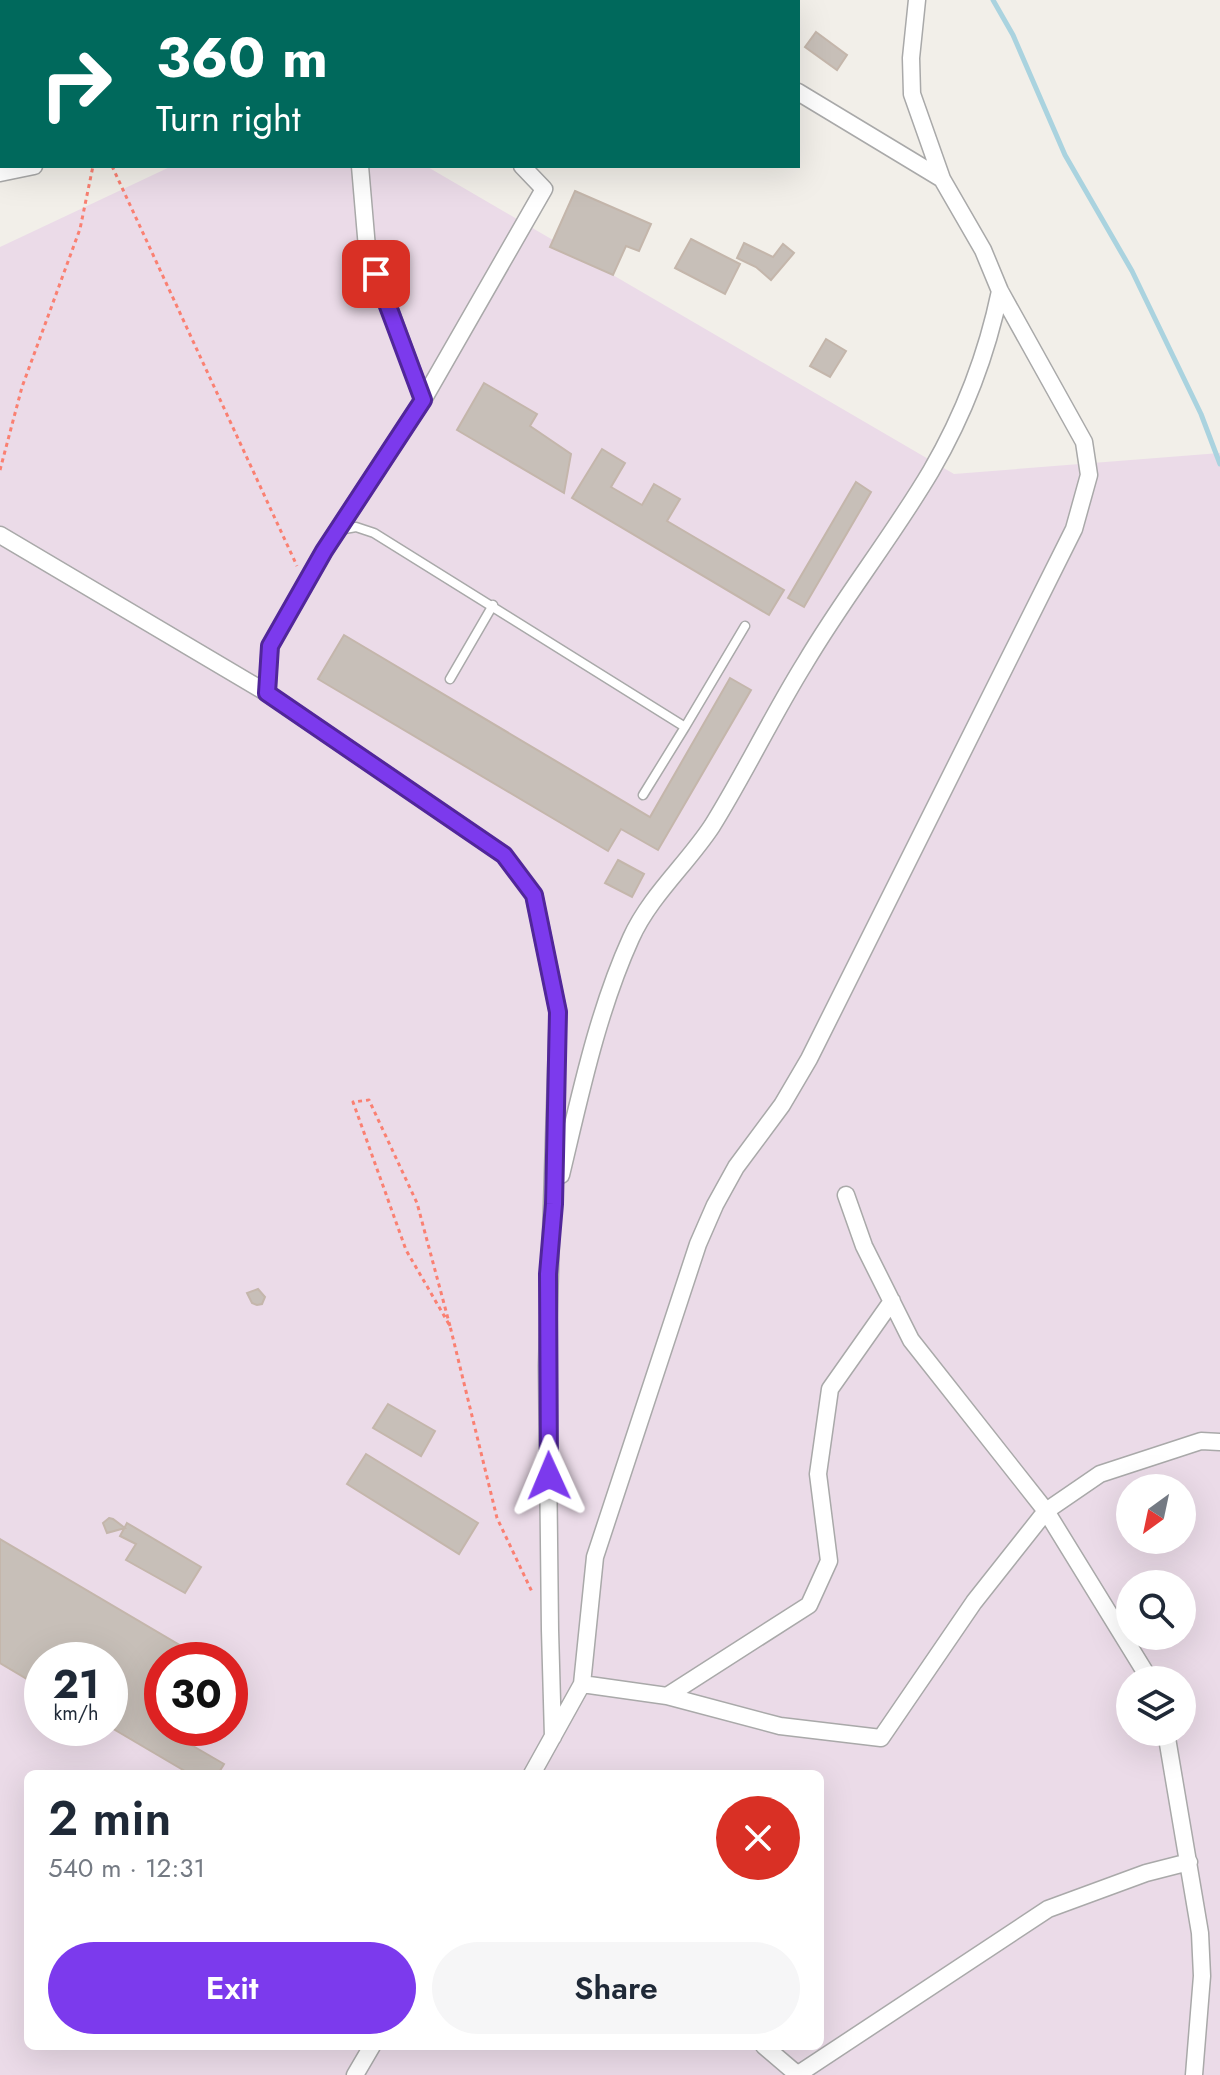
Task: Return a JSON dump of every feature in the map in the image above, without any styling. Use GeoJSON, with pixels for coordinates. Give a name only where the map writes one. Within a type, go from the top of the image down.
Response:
{"type":"FeatureCollection","features":[{"type":"Feature","properties":{"kind":"street"},"geometry":{"type":"LineString","coordinates":[[535,1770],[582,1684],[595,1557],[698,1244],[736,1167],[782,1105],[809,1059],[1074,529],[1089,475],[1084,442],[942,179],[912,94],[911,58],[917,0]]}},
{"type":"Feature","properties":{"kind":"street"},"geometry":{"type":"LineString","coordinates":[[800,93],[942,179]]}},
{"type":"Feature","properties":{"kind":"street"},"geometry":{"type":"LineString","coordinates":[[0,173],[24,168]]}},
{"type":"Feature","properties":{"kind":"street"},"geometry":{"type":"LineString","coordinates":[[360,168],[367,248],[423,400]]}},
{"type":"Feature","properties":{"kind":"street"},"geometry":{"type":"LineString","coordinates":[[267,693],[270,646],[337,531],[423,400],[544,189],[524,168]]}},
{"type":"Feature","properties":{"kind":"street"},"geometry":{"type":"LineString","coordinates":[[554,1204],[610,992],[632,935],[659,893],[707,834],[805,663],[930,471],[956,422],[976,372],[994,323],[1000,291]]}},
{"type":"Feature","properties":{"kind":"street"},"geometry":{"type":"LineString","coordinates":[[0,535],[267,693],[504,855],[534,895],[558,1012],[547,1366],[554,1739]]}},
{"type":"Feature","properties":{"kind":"street"},"geometry":{"type":"LineString","coordinates":[[846,1195],[864,1246],[911,1340],[1046,1511],[1141,1666]]}},
{"type":"Feature","properties":{"kind":"street"},"geometry":{"type":"LineString","coordinates":[[667,1696],[809,1605],[829,1561],[818,1474],[830,1389],[892,1301]]}},
{"type":"Feature","properties":{"kind":"street"},"geometry":{"type":"LineString","coordinates":[[582,1684],[667,1696],[780,1726],[881,1738],[974,1602],[1046,1511],[1100,1474],[1201,1441],[1220,1442]]}},
{"type":"Feature","properties":{"kind":"street"},"geometry":{"type":"LineString","coordinates":[[1168,1746],[1200,1933],[1202,1976],[1194,2075]]}},
{"type":"Feature","properties":{"kind":"street"},"geometry":{"type":"LineString","coordinates":[[769,2050],[798,2075],[1048,1909],[1146,1873],[1189,1862]]}},
{"type":"Feature","properties":{"kind":"street"},"geometry":{"type":"LineString","coordinates":[[355,2075],[370,2050]]}},
{"type":"Feature","properties":{"kind":"lane"},"geometry":{"type":"LineString","coordinates":[[337,531],[356,527],[374,533],[685,727]]}},
{"type":"Feature","properties":{"kind":"lane"},"geometry":{"type":"LineString","coordinates":[[450,679],[493,605]]}},
{"type":"Feature","properties":{"kind":"lane"},"geometry":{"type":"LineString","coordinates":[[643,795],[745,626]]}},
{"type":"Feature","properties":{"kind":"path"},"geometry":{"type":"LineString","coordinates":[[0,470],[22,387],[80,229],[93,168]]}},
{"type":"Feature","properties":{"kind":"path"},"geometry":{"type":"LineString","coordinates":[[113,168],[305,584]]}},
{"type":"Feature","properties":{"kind":"path"},"geometry":{"type":"LineString","coordinates":[[450,1326],[406,1250],[353,1102],[369,1100],[417,1203],[450,1326],[497,1518],[536,1602]]}},
{"type":"Feature","properties":{"kind":"shaded area"},"geometry":{"type":"Polygon","coordinates":[[[168,168],[429,168],[954,474],[1220,453],[1220,2075],[0,2075],[0,247],[168,168]]]}},
{"type":"Feature","properties":{"kind":"building"},"geometry":{"type":"Polygon","coordinates":[[[816,32],[847,55],[837,70],[805,47],[816,32]]]}},
{"type":"Feature","properties":{"kind":"building"},"geometry":{"type":"Polygon","coordinates":[[[575,191],[651,224],[639,251],[626,246],[613,275],[550,247],[575,191]]]}},
{"type":"Feature","properties":{"kind":"building"},"geometry":{"type":"Polygon","coordinates":[[[691,239],[740,264],[725,294],[675,268],[691,239]]]}},
{"type":"Feature","properties":{"kind":"building"},"geometry":{"type":"Polygon","coordinates":[[[744,243],[773,257],[783,244],[794,253],[771,280],[756,267],[737,258],[744,243]]]}},
{"type":"Feature","properties":{"kind":"building"},"geometry":{"type":"Polygon","coordinates":[[[826,339],[846,351],[830,377],[810,366],[826,339]]]}},
{"type":"Feature","properties":{"kind":"building"},"geometry":{"type":"Polygon","coordinates":[[[484,383],[537,414],[530,426],[571,454],[564,493],[457,430],[484,383]]]}},
{"type":"Feature","properties":{"kind":"building"},"geometry":{"type":"Polygon","coordinates":[[[602,449],[625,463],[611,487],[642,505],[654,484],[680,499],[667,521],[784,590],[769,615],[572,498],[602,449]]]}},
{"type":"Feature","properties":{"kind":"building"},"geometry":{"type":"Polygon","coordinates":[[[856,482],[871,492],[804,607],[788,598],[856,482]]]}},
{"type":"Feature","properties":{"kind":"building"},"geometry":{"type":"Polygon","coordinates":[[[344,635],[650,817],[730,678],[751,690],[658,850],[621,829],[608,851],[318,679],[344,635]]]}},
{"type":"Feature","properties":{"kind":"building"},"geometry":{"type":"Polygon","coordinates":[[[618,860],[644,874],[632,897],[605,883],[618,860]]]}},
{"type":"Feature","properties":{"kind":"building"},"geometry":{"type":"Polygon","coordinates":[[[258,1289],[265,1297],[262,1304],[257,1305],[252,1303],[247,1293],[258,1289]]]}},
{"type":"Feature","properties":{"kind":"building"},"geometry":{"type":"Polygon","coordinates":[[[388,1404],[435,1431],[421,1456],[373,1428],[388,1404]]]}},
{"type":"Feature","properties":{"kind":"building"},"geometry":{"type":"Polygon","coordinates":[[[366,1454],[478,1523],[459,1554],[347,1484],[366,1454]]]}},
{"type":"Feature","properties":{"kind":"building"},"geometry":{"type":"Polygon","coordinates":[[[109,1518],[125,1528],[107,1533],[103,1523],[109,1518]]]}},
{"type":"Feature","properties":{"kind":"building"},"geometry":{"type":"Polygon","coordinates":[[[127,1523],[201,1567],[185,1593],[126,1560],[136,1544],[120,1536],[127,1523]]]}},
{"type":"Feature","properties":{"kind":"building"},"geometry":{"type":"Polygon","coordinates":[[[0,1539],[175,1642],[144,1642],[144,1746],[193,1746],[224,1764],[220,1770],[183,1770],[128,1738],[128,1642],[24,1642],[24,1677],[0,1663],[0,1539]]]}},
{"type":"Feature","properties":{"kind":"waterway"},"geometry":{"type":"LineString","coordinates":[[993,0],[1013,35],[1065,155],[1132,271],[1201,414],[1220,464]]}},
{"type":"Feature","properties":{"kind":"route"},"geometry":{"type":"LineString","coordinates":[[376,274],[423,400],[324,551],[270,646],[267,693],[504,855],[534,895],[558,1012],[554,1204],[548,1274],[549,1476]]}}]}
